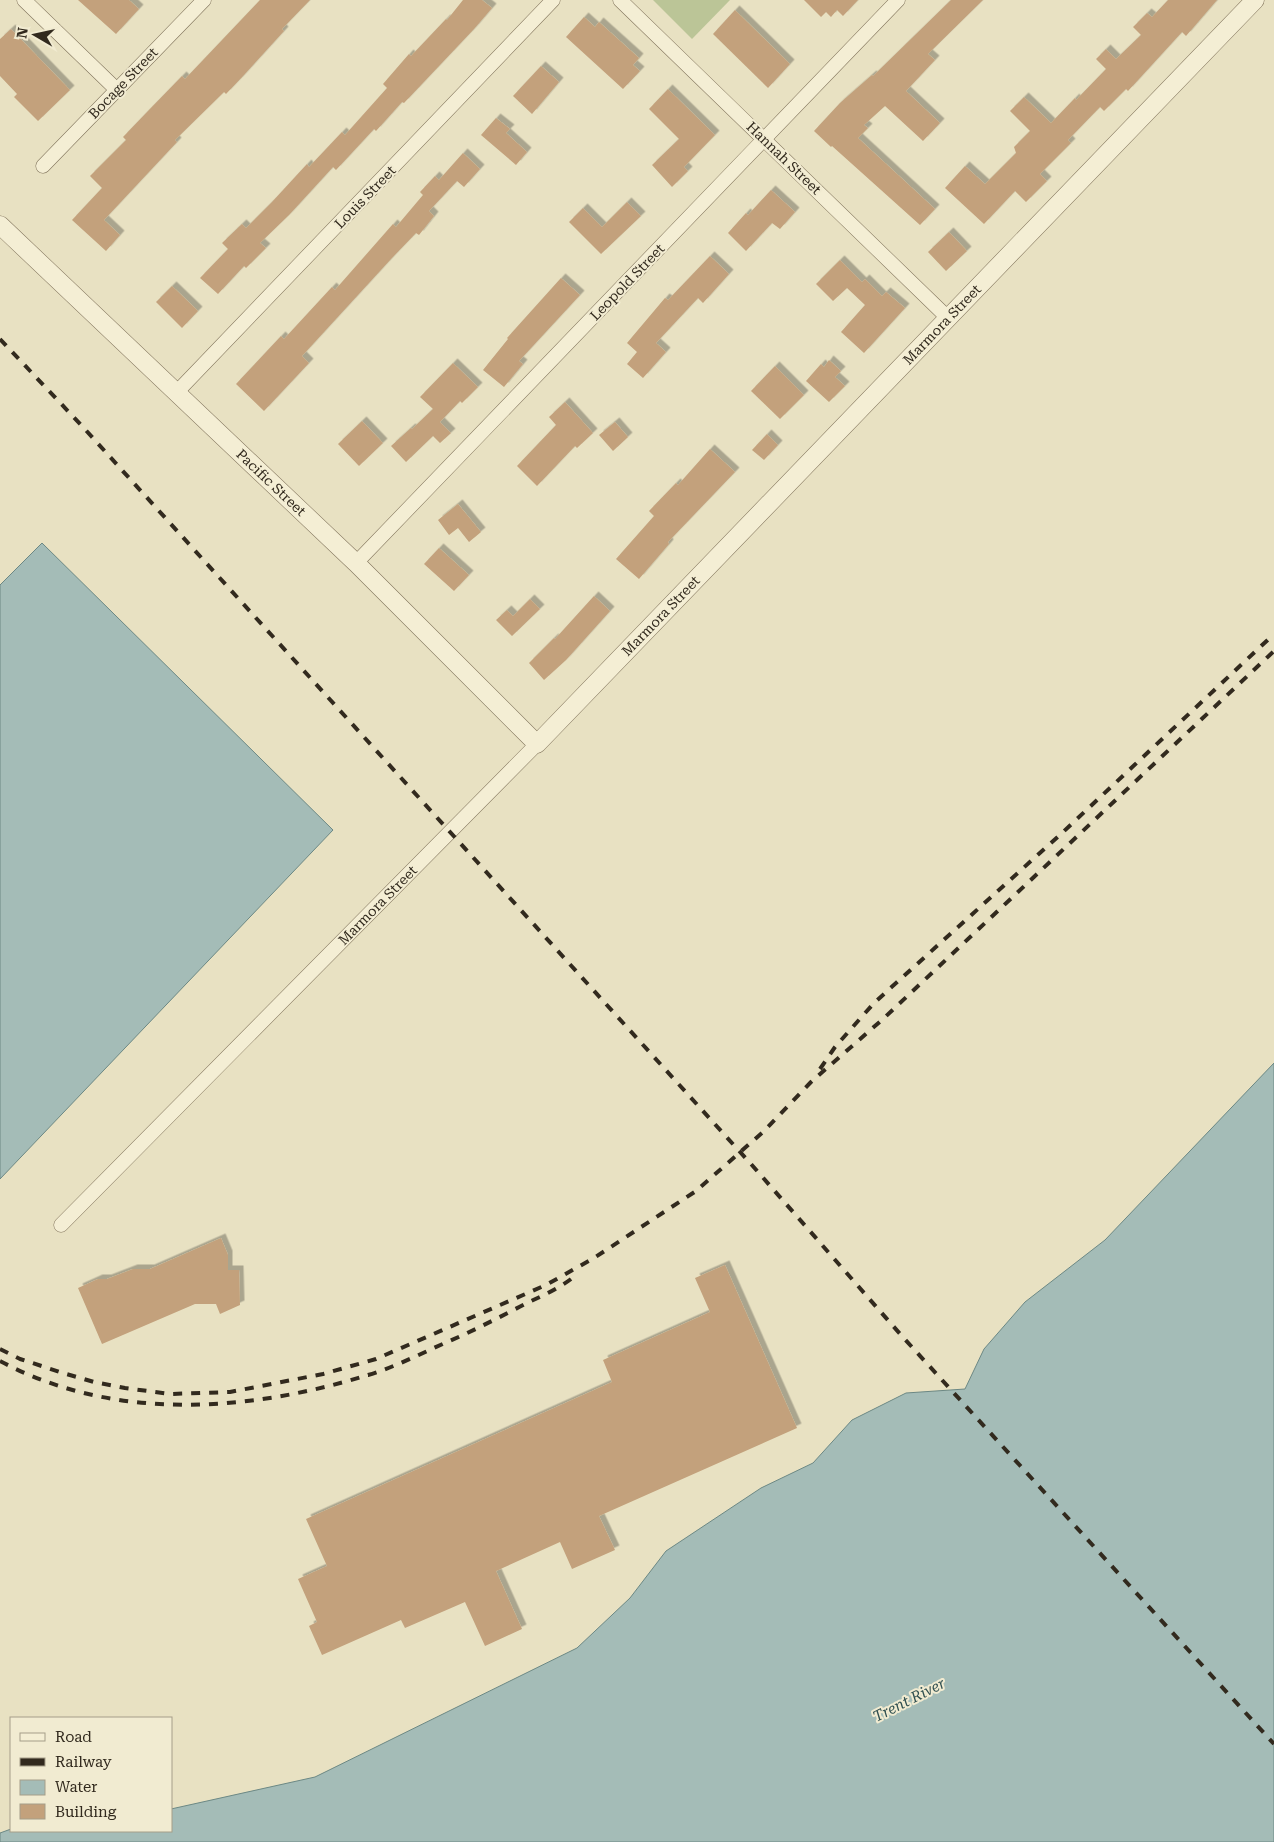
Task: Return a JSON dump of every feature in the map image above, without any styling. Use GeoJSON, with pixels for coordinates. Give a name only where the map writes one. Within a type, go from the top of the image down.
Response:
{"type":"FeatureCollection","features":[{"type":"Feature","properties":{"kind":"street"},"geometry":{"type":"LineString","coordinates":[[24,0],[116,90]]}},
{"type":"Feature","properties":{"kind":"street","name":"Bocage Street"},"geometry":{"type":"LineString","coordinates":[[43,166],[204,0]]}},
{"type":"Feature","properties":{"kind":"street","name":"Louis Street"},"geometry":{"type":"LineString","coordinates":[[176,393],[553,0]]}},
{"type":"Feature","properties":{"kind":"street","name":"Hannah Street"},"geometry":{"type":"LineString","coordinates":[[620,0],[948,317]]}},
{"type":"Feature","properties":{"kind":"street","name":"Leopold Street"},"geometry":{"type":"LineString","coordinates":[[356,563],[898,0]]}},
{"type":"Feature","properties":{"kind":"street","name":"Marmora Street"},"geometry":{"type":"LineString","coordinates":[[62,1226],[537,744],[1254,0]]}},
{"type":"Feature","properties":{"kind":"street","name":"Pacific Street"},"geometry":{"type":"LineString","coordinates":[[0,225],[356,563],[537,744]]}},
{"type":"Feature","properties":{"kind":"green space"},"geometry":{"type":"Polygon","coordinates":[[[653,0],[730,0],[692,39],[653,0]]]}},
{"type":"Feature","properties":{"kind":"water"},"geometry":{"type":"Polygon","coordinates":[[[42,543],[333,830],[0,1179],[0,585],[42,543]]]}},
{"type":"Feature","properties":{"kind":"water","name":"Trent River"},"geometry":{"type":"Polygon","coordinates":[[[1274,1063],[1274,1842],[0,1842],[0,1833],[10,1829],[10,1832],[172,1832],[172,1809],[315,1777],[577,1648],[630,1598],[666,1551],[761,1488],[813,1463],[852,1420],[906,1393],[965,1389],[984,1349],[1025,1302],[1105,1240],[1274,1063]]]}},
{"type":"Feature","properties":{"kind":"building"},"geometry":{"type":"Polygon","coordinates":[[[78,0],[129,0],[139,9],[116,34],[78,0]]]}},
{"type":"Feature","properties":{"kind":"building"},"geometry":{"type":"Polygon","coordinates":[[[260,0],[310,0],[282,29],[284,31],[244,75],[175,140],[177,142],[104,220],[120,235],[106,251],[72,220],[102,188],[90,176],[126,140],[123,137],[148,111],[182,76],[185,79],[260,0]]]}},
{"type":"Feature","properties":{"kind":"building"},"geometry":{"type":"Polygon","coordinates":[[[463,0],[482,0],[492,8],[404,103],[402,102],[376,131],[374,129],[336,170],[333,167],[289,215],[260,243],[266,248],[246,268],[244,266],[218,294],[200,278],[228,249],[222,243],[242,224],[246,228],[307,164],[309,167],[342,132],[345,135],[387,88],[383,84],[409,54],[411,56],[447,20],[463,0]]]}},
{"type":"Feature","properties":{"kind":"building"},"geometry":{"type":"Polygon","coordinates":[[[804,0],[858,0],[843,16],[837,10],[831,17],[826,12],[821,17],[804,0]]]}},
{"type":"Feature","properties":{"kind":"building"},"geometry":{"type":"Polygon","coordinates":[[[951,0],[983,0],[928,54],[935,60],[906,91],[940,123],[923,141],[885,106],[864,125],[868,128],[858,138],[935,209],[920,225],[814,131],[840,103],[873,76],[951,0]]]}},
{"type":"Feature","properties":{"kind":"building"},"geometry":{"type":"Polygon","coordinates":[[[1168,0],[1217,0],[1186,36],[1182,32],[1128,91],[1126,89],[1104,111],[1100,107],[1068,140],[1071,143],[1040,174],[1047,181],[1026,202],[1015,191],[984,224],[945,188],[965,166],[985,184],[1016,153],[1014,147],[1030,131],[1010,111],[1024,97],[1051,123],[1106,69],[1096,59],[1106,49],[1116,59],[1141,35],[1133,27],[1147,13],[1152,17],[1168,0]]]}},
{"type":"Feature","properties":{"kind":"building"},"geometry":{"type":"Polygon","coordinates":[[[735,10],[790,64],[768,88],[713,34],[735,10]]]}},
{"type":"Feature","properties":{"kind":"building"},"geometry":{"type":"Polygon","coordinates":[[[584,17],[595,27],[599,22],[639,58],[633,65],[640,71],[623,89],[566,37],[584,17]]]}},
{"type":"Feature","properties":{"kind":"building"},"geometry":{"type":"Polygon","coordinates":[[[11,29],[70,90],[38,121],[14,97],[17,94],[0,76],[0,39],[11,29]]]}},
{"type":"Feature","properties":{"kind":"building"},"geometry":{"type":"Polygon","coordinates":[[[541,66],[559,82],[532,114],[513,96],[541,66]]]}},
{"type":"Feature","properties":{"kind":"building"},"geometry":{"type":"Polygon","coordinates":[[[668,89],[715,135],[684,167],[688,171],[672,187],[652,165],[679,139],[649,109],[668,89]]]}},
{"type":"Feature","properties":{"kind":"building"},"geometry":{"type":"Polygon","coordinates":[[[496,118],[510,129],[506,133],[527,152],[516,165],[481,135],[496,118]]]}},
{"type":"Feature","properties":{"kind":"building"},"geometry":{"type":"Polygon","coordinates":[[[463,153],[480,169],[464,187],[457,181],[429,211],[434,216],[419,235],[416,233],[302,356],[309,363],[264,411],[236,384],[281,336],[284,339],[332,287],[335,290],[393,224],[396,227],[423,195],[420,192],[435,176],[439,180],[463,153]]]}},
{"type":"Feature","properties":{"kind":"building"},"geometry":{"type":"Polygon","coordinates":[[[771,190],[795,212],[780,229],[772,223],[746,251],[728,233],[771,190]]]}},
{"type":"Feature","properties":{"kind":"building"},"geometry":{"type":"Polygon","coordinates":[[[627,202],[641,216],[601,254],[569,222],[583,208],[602,227],[627,202]]]}},
{"type":"Feature","properties":{"kind":"building"},"geometry":{"type":"Polygon","coordinates":[[[949,232],[967,251],[946,271],[928,252],[949,232]]]}},
{"type":"Feature","properties":{"kind":"building"},"geometry":{"type":"Polygon","coordinates":[[[710,256],[729,274],[703,303],[698,298],[656,343],[666,352],[643,378],[627,364],[637,352],[627,343],[665,298],[668,300],[710,256]]]}},
{"type":"Feature","properties":{"kind":"building"},"geometry":{"type":"Polygon","coordinates":[[[840,260],[862,282],[865,279],[882,296],[886,292],[905,308],[864,353],[841,332],[865,305],[847,288],[833,301],[816,284],[840,260]]]}},
{"type":"Feature","properties":{"kind":"building"},"geometry":{"type":"Polygon","coordinates":[[[561,278],[580,295],[519,361],[523,364],[504,387],[483,370],[507,338],[561,278]]]}},
{"type":"Feature","properties":{"kind":"building"},"geometry":{"type":"Polygon","coordinates":[[[172,286],[198,311],[182,328],[156,302],[172,286]]]}},
{"type":"Feature","properties":{"kind":"building"},"geometry":{"type":"Polygon","coordinates":[[[829,360],[841,371],[835,377],[845,386],[829,402],[806,381],[821,364],[824,367],[829,360]]]}},
{"type":"Feature","properties":{"kind":"building"},"geometry":{"type":"Polygon","coordinates":[[[453,363],[478,387],[462,403],[460,401],[440,422],[451,433],[440,443],[433,436],[406,462],[391,446],[433,409],[420,397],[453,363]]]}},
{"type":"Feature","properties":{"kind":"building"},"geometry":{"type":"Polygon","coordinates":[[[775,366],[804,395],[780,419],[751,391],[775,366]]]}},
{"type":"Feature","properties":{"kind":"building"},"geometry":{"type":"Polygon","coordinates":[[[565,402],[593,433],[577,448],[575,446],[537,486],[517,466],[556,425],[549,417],[565,402]]]}},
{"type":"Feature","properties":{"kind":"building"},"geometry":{"type":"Polygon","coordinates":[[[362,421],[383,443],[359,466],[338,444],[362,421]]]}},
{"type":"Feature","properties":{"kind":"building"},"geometry":{"type":"Polygon","coordinates":[[[615,422],[628,437],[613,451],[599,435],[615,422]]]}},
{"type":"Feature","properties":{"kind":"building"},"geometry":{"type":"Polygon","coordinates":[[[767,434],[778,445],[764,460],[752,450],[767,434]]]}},
{"type":"Feature","properties":{"kind":"building"},"geometry":{"type":"Polygon","coordinates":[[[710,449],[735,472],[668,542],[669,544],[639,579],[616,559],[654,516],[649,511],[676,483],[678,485],[710,449]]]}},
{"type":"Feature","properties":{"kind":"building"},"geometry":{"type":"Polygon","coordinates":[[[458,504],[481,532],[469,542],[458,528],[449,535],[438,520],[458,504]]]}},
{"type":"Feature","properties":{"kind":"building"},"geometry":{"type":"Polygon","coordinates":[[[439,548],[469,575],[454,591],[424,564],[439,548]]]}},
{"type":"Feature","properties":{"kind":"building"},"geometry":{"type":"Polygon","coordinates":[[[594,596],[610,611],[566,660],[544,680],[529,663],[555,639],[594,596]]]}},
{"type":"Feature","properties":{"kind":"building"},"geometry":{"type":"Polygon","coordinates":[[[530,599],[540,609],[512,636],[496,620],[507,610],[513,616],[530,599]]]}},
{"type":"Feature","properties":{"kind":"building"},"geometry":{"type":"Polygon","coordinates":[[[221,1238],[228,1255],[228,1270],[239,1270],[240,1305],[220,1314],[216,1304],[195,1304],[102,1344],[78,1288],[98,1279],[107,1279],[133,1269],[150,1269],[221,1238]]]}},
{"type":"Feature","properties":{"kind":"building"},"geometry":{"type":"Polygon","coordinates":[[[725,1265],[797,1428],[599,1516],[615,1550],[572,1569],[560,1542],[496,1571],[522,1629],[485,1646],[465,1602],[405,1628],[401,1620],[322,1655],[309,1626],[317,1622],[298,1579],[327,1566],[306,1519],[612,1382],[603,1360],[710,1312],[695,1278],[725,1265]]]}},
{"type":"Feature","properties":{"kind":"railway"},"geometry":{"type":"LineString","coordinates":[[0,339],[82,426],[751,1164],[901,1335],[1274,1744]]}},
{"type":"Feature","properties":{"kind":"railway"},"geometry":{"type":"LineString","coordinates":[[820,1069],[835,1047],[874,1003],[1062,833],[1274,634]]}},
{"type":"Feature","properties":{"kind":"railway"},"geometry":{"type":"LineString","coordinates":[[0,1349],[20,1359],[63,1373],[125,1388],[170,1394],[230,1392],[323,1374],[376,1359],[546,1285],[594,1258],[696,1191],[763,1132],[811,1082],[883,1019],[1274,651]]}},
{"type":"Feature","properties":{"kind":"railway"},"geometry":{"type":"LineString","coordinates":[[0,1361],[44,1381],[89,1394],[135,1402],[182,1405],[229,1403],[276,1397],[322,1388],[378,1372],[398,1364],[466,1334],[546,1294],[576,1275]]}}]}
